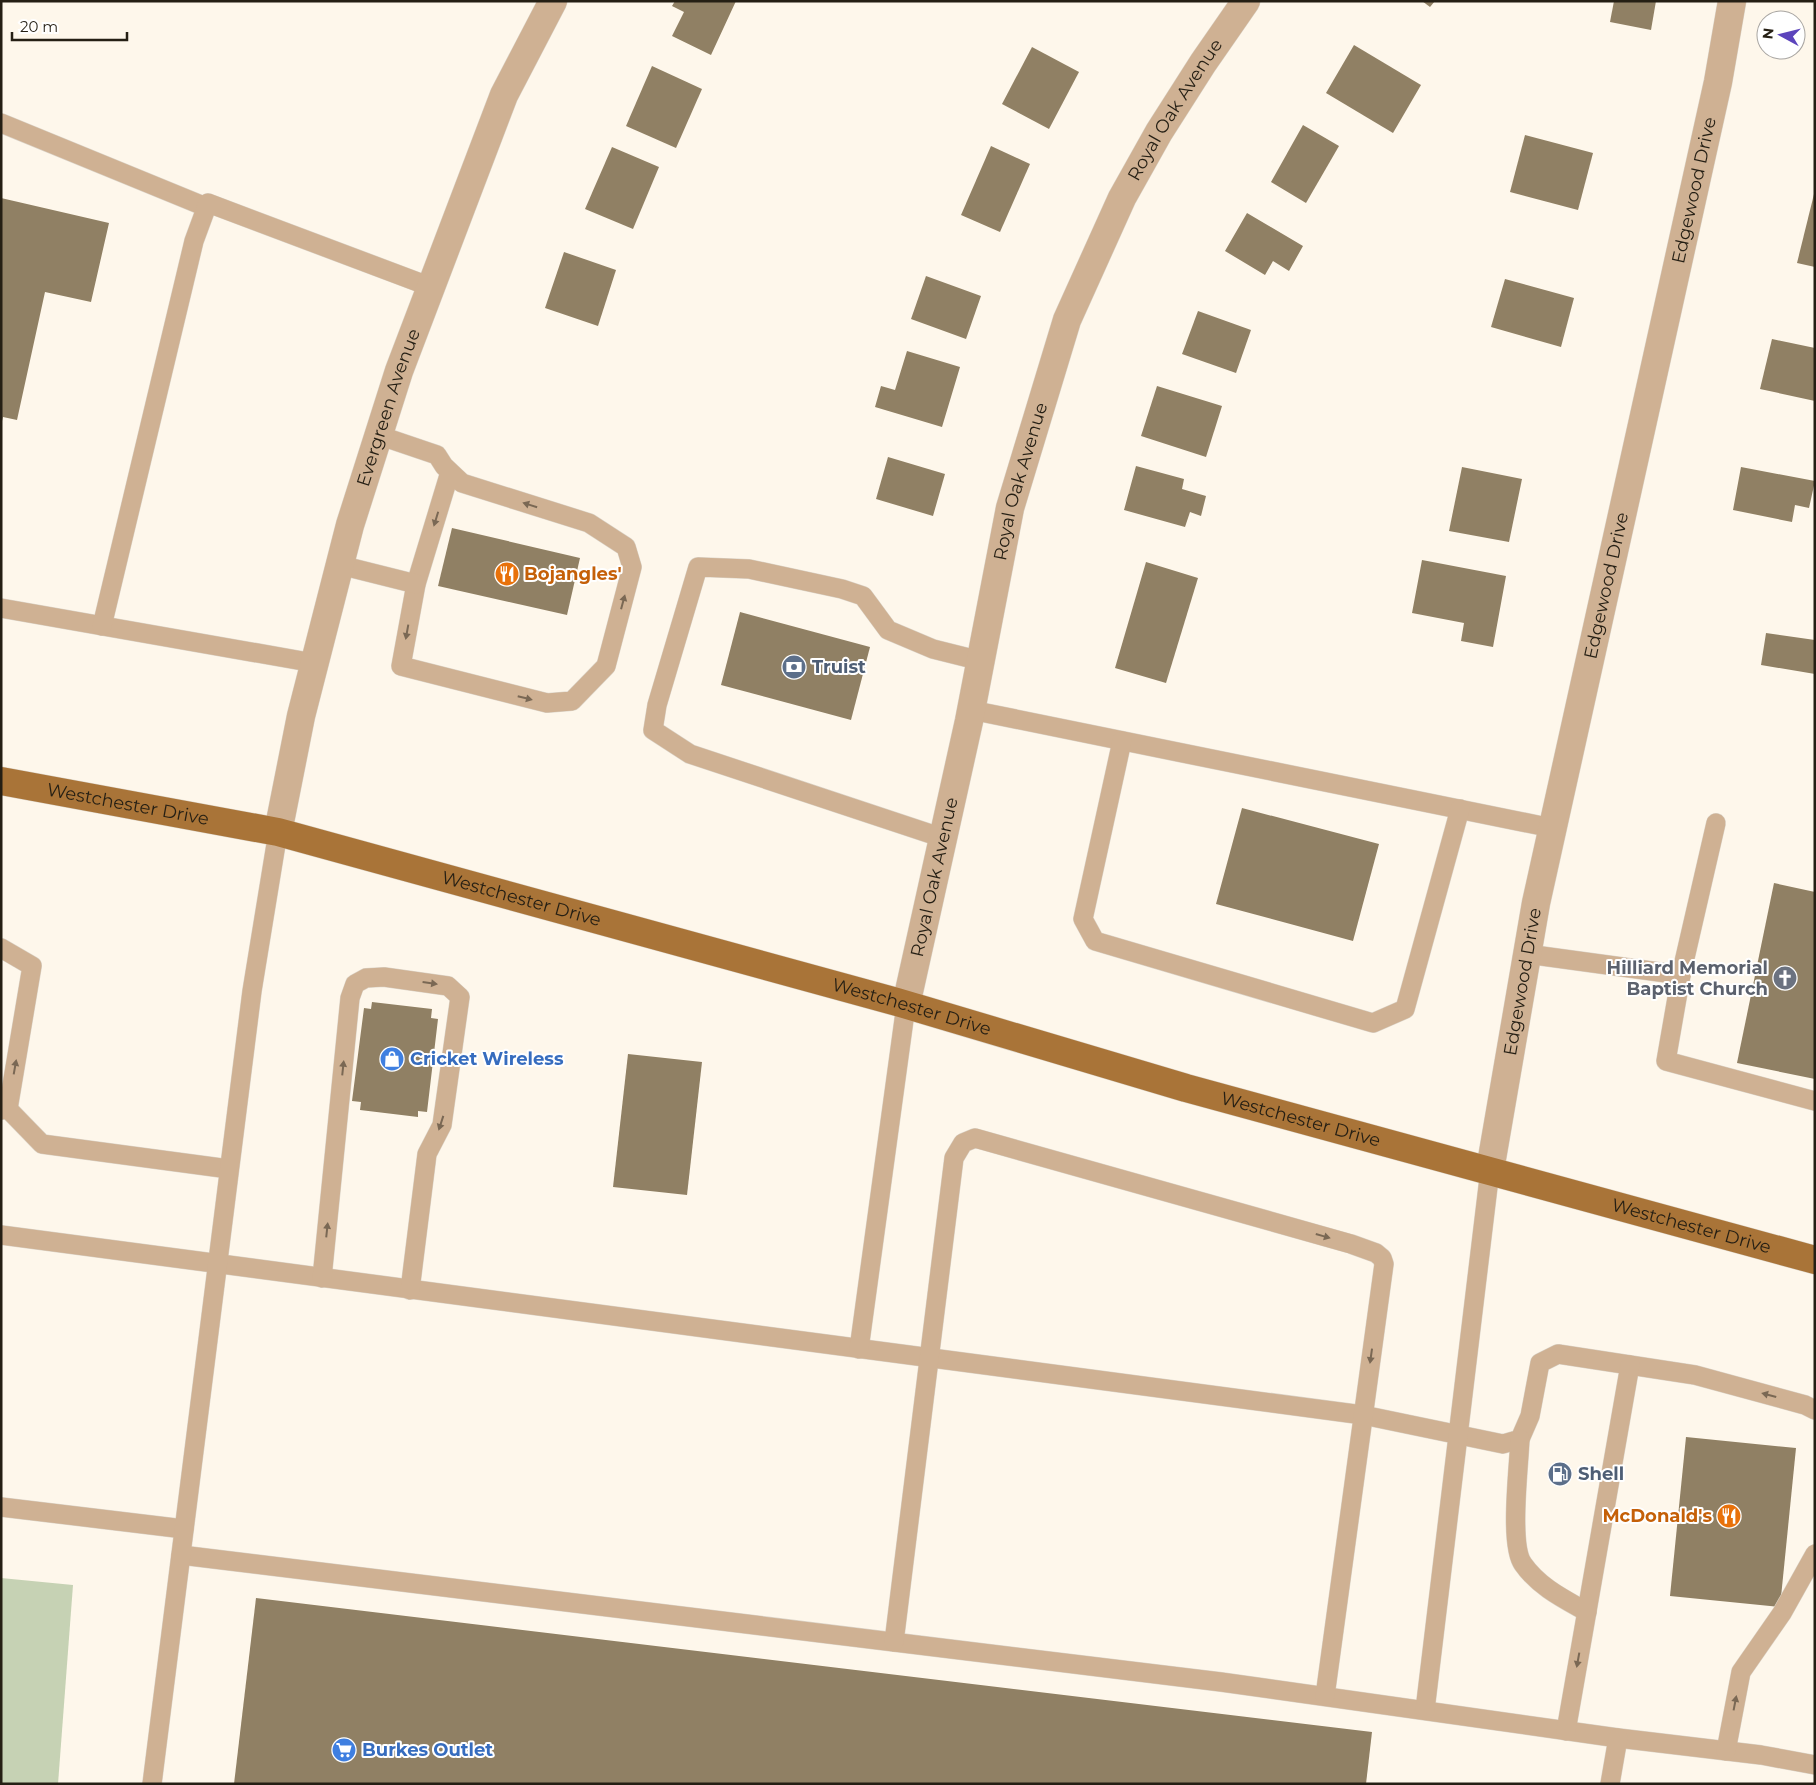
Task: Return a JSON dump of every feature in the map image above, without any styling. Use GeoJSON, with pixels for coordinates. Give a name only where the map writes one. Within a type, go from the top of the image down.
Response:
{"type":"FeatureCollection","features":[{"type":"Feature","properties":{"kind":"main road","name":"Westchester Drive"},"geometry":{"type":"LineString","coordinates":[[1,781],[278,832],[906,1005],[1186,1088],[1815,1260]]}},
{"type":"Feature","properties":{"kind":"street","name":"Evergreen Avenue"},"geometry":{"type":"LineString","coordinates":[[278,832],[300,716],[314,662],[350,525],[399,371],[504,95],[553,1]]}},
{"type":"Feature","properties":{"kind":"street","name":"Royal Oak Avenue"},"geometry":{"type":"LineString","coordinates":[[906,1005],[971,710],[1010,508],[1067,320],[1122,198],[1159,132],[1203,63],[1246,1]]}},
{"type":"Feature","properties":{"kind":"street","name":"Edgewood Drive"},"geometry":{"type":"LineString","coordinates":[[1490,1170],[1527,954],[1552,828],[1718,82],[1732,1]]}},
{"type":"Feature","properties":{"kind":"lane"},"geometry":{"type":"LineString","coordinates":[[1,123],[206,207]]}},
{"type":"Feature","properties":{"kind":"lane"},"geometry":{"type":"LineString","coordinates":[[102,626],[194,241],[208,203],[430,287]]}},
{"type":"Feature","properties":{"kind":"lane"},"geometry":{"type":"LineString","coordinates":[[378,435],[437,455],[450,472],[462,483],[588,523],[626,547],[632,567],[606,666],[572,701],[547,703],[401,666],[416,584],[450,472]]}},
{"type":"Feature","properties":{"kind":"lane"},"geometry":{"type":"LineString","coordinates":[[340,565],[416,584]]}},
{"type":"Feature","properties":{"kind":"lane"},"geometry":{"type":"LineString","coordinates":[[943,838],[690,754],[654,730],[657,705],[698,567],[749,569],[863,596],[888,630],[933,649],[981,660]]}},
{"type":"Feature","properties":{"kind":"lane"},"geometry":{"type":"LineString","coordinates":[[1,608],[314,662]]}},
{"type":"Feature","properties":{"kind":"lane"},"geometry":{"type":"LineString","coordinates":[[971,710],[1552,828]]}},
{"type":"Feature","properties":{"kind":"lane"},"geometry":{"type":"LineString","coordinates":[[1122,741],[1083,919],[1096,941],[1373,1023],[1405,1009],[1460,810]]}},
{"type":"Feature","properties":{"kind":"lane"},"geometry":{"type":"LineString","coordinates":[[1716,823],[1681,974],[1666,1061],[1815,1101]]}},
{"type":"Feature","properties":{"kind":"lane"},"geometry":{"type":"LineString","coordinates":[[152,1784],[252,991],[278,832]]}},
{"type":"Feature","properties":{"kind":"lane"},"geometry":{"type":"LineString","coordinates":[[1,948],[32,966],[4,1109],[42,1144],[229,1169]]}},
{"type":"Feature","properties":{"kind":"lane"},"geometry":{"type":"LineString","coordinates":[[1527,954],[1681,974]]}},
{"type":"Feature","properties":{"kind":"lane"},"geometry":{"type":"LineString","coordinates":[[322,1278],[350,998],[355,984],[366,978],[384,977],[448,986],[460,997],[442,1125],[427,1154],[410,1290]]}},
{"type":"Feature","properties":{"kind":"lane"},"geometry":{"type":"LineString","coordinates":[[859,1350],[906,1005]]}},
{"type":"Feature","properties":{"kind":"lane"},"geometry":{"type":"LineString","coordinates":[[894,1642],[954,1158],[963,1143],[975,1138],[1352,1244],[1376,1253],[1382,1258],[1384,1264],[1325,1696]]}},
{"type":"Feature","properties":{"kind":"lane"},"geometry":{"type":"LineString","coordinates":[[1425,1710],[1490,1170]]}},
{"type":"Feature","properties":{"kind":"lane"},"geometry":{"type":"LineString","coordinates":[[1,1235],[859,1350],[1363,1415],[1503,1444],[1520,1439]]}},
{"type":"Feature","properties":{"kind":"lane"},"geometry":{"type":"LineString","coordinates":[[1587,1612],[1548,1590],[1522,1563],[1516,1543],[1520,1439],[1530,1416],[1540,1363],[1558,1354],[1695,1375],[1805,1405],[1815,1410]]}},
{"type":"Feature","properties":{"kind":"lane"},"geometry":{"type":"LineString","coordinates":[[1566,1731],[1630,1365]]}},
{"type":"Feature","properties":{"kind":"lane"},"geometry":{"type":"LineString","coordinates":[[1,1506],[184,1529]]}},
{"type":"Feature","properties":{"kind":"lane"},"geometry":{"type":"LineString","coordinates":[[1726,1751],[1741,1672],[1782,1613],[1815,1554]]}},
{"type":"Feature","properties":{"kind":"lane"},"geometry":{"type":"LineString","coordinates":[[181,1555],[1325,1696],[1566,1731],[1761,1755],[1815,1765]]}},
{"type":"Feature","properties":{"kind":"lane"},"geometry":{"type":"LineString","coordinates":[[1610,1784],[1618,1738]]}},
{"type":"Feature","properties":{"kind":"green space"},"geometry":{"type":"Polygon","coordinates":[[[1,1578],[73,1585],[58,1784],[1,1784],[1,1578]]]}},
{"type":"Feature","properties":{"kind":"building"},"geometry":{"type":"Polygon","coordinates":[[[675,1],[736,1],[711,55],[672,36],[684,12],[672,6],[675,1]]]}},
{"type":"Feature","properties":{"kind":"building"},"geometry":{"type":"Polygon","coordinates":[[[1422,1],[1435,1],[1430,7],[1422,1]]]}},
{"type":"Feature","properties":{"kind":"building"},"geometry":{"type":"Polygon","coordinates":[[[1614,1],[1656,1],[1651,30],[1610,22],[1614,1]]]}},
{"type":"Feature","properties":{"kind":"building"},"geometry":{"type":"Polygon","coordinates":[[[1354,45],[1421,85],[1393,133],[1326,93],[1354,45]]]}},
{"type":"Feature","properties":{"kind":"building"},"geometry":{"type":"Polygon","coordinates":[[[1032,47],[1079,72],[1049,129],[1002,104],[1032,47]]]}},
{"type":"Feature","properties":{"kind":"building"},"geometry":{"type":"Polygon","coordinates":[[[652,66],[702,89],[676,148],[626,126],[652,66]]]}},
{"type":"Feature","properties":{"kind":"building"},"geometry":{"type":"Polygon","coordinates":[[[1303,125],[1339,146],[1306,203],[1271,182],[1303,125]]]}},
{"type":"Feature","properties":{"kind":"building"},"geometry":{"type":"Polygon","coordinates":[[[1525,135],[1593,153],[1578,210],[1510,192],[1525,135]]]}},
{"type":"Feature","properties":{"kind":"building"},"geometry":{"type":"Polygon","coordinates":[[[991,146],[1030,164],[1000,232],[961,215],[991,146]]]}},
{"type":"Feature","properties":{"kind":"building"},"geometry":{"type":"Polygon","coordinates":[[[612,147],[659,167],[633,229],[585,209],[612,147]]]}},
{"type":"Feature","properties":{"kind":"building"},"geometry":{"type":"Polygon","coordinates":[[[1815,190],[1815,267],[1797,263],[1815,190]]]}},
{"type":"Feature","properties":{"kind":"building"},"geometry":{"type":"Polygon","coordinates":[[[1,198],[109,223],[91,302],[45,292],[17,420],[3,417],[2,421],[1,198]]]}},
{"type":"Feature","properties":{"kind":"building"},"geometry":{"type":"Polygon","coordinates":[[[1247,213],[1303,246],[1289,271],[1273,261],[1265,275],[1225,251],[1247,213]]]}},
{"type":"Feature","properties":{"kind":"building"},"geometry":{"type":"Polygon","coordinates":[[[564,252],[616,270],[598,326],[545,308],[564,252]]]}},
{"type":"Feature","properties":{"kind":"building"},"geometry":{"type":"Polygon","coordinates":[[[926,276],[981,296],[966,339],[911,319],[926,276]]]}},
{"type":"Feature","properties":{"kind":"building"},"geometry":{"type":"Polygon","coordinates":[[[1505,279],[1574,298],[1561,347],[1491,327],[1505,279]]]}},
{"type":"Feature","properties":{"kind":"building"},"geometry":{"type":"Polygon","coordinates":[[[1198,311],[1251,330],[1236,373],[1182,354],[1198,311]]]}},
{"type":"Feature","properties":{"kind":"building"},"geometry":{"type":"Polygon","coordinates":[[[1772,339],[1815,348],[1815,401],[1760,389],[1772,339]]]}},
{"type":"Feature","properties":{"kind":"building"},"geometry":{"type":"Polygon","coordinates":[[[907,351],[960,367],[942,427],[875,407],[881,386],[895,390],[907,351]]]}},
{"type":"Feature","properties":{"kind":"building"},"geometry":{"type":"Polygon","coordinates":[[[1157,386],[1222,406],[1206,457],[1141,436],[1157,386]]]}},
{"type":"Feature","properties":{"kind":"building"},"geometry":{"type":"Polygon","coordinates":[[[888,457],[945,474],[933,516],[876,499],[888,457]]]}},
{"type":"Feature","properties":{"kind":"building"},"geometry":{"type":"Polygon","coordinates":[[[1136,466],[1184,479],[1182,489],[1206,496],[1201,516],[1190,512],[1185,527],[1124,510],[1136,466]]]}},
{"type":"Feature","properties":{"kind":"building"},"geometry":{"type":"Polygon","coordinates":[[[1462,467],[1522,479],[1509,542],[1449,531],[1462,467]]]}},
{"type":"Feature","properties":{"kind":"building"},"geometry":{"type":"Polygon","coordinates":[[[1741,467],[1815,481],[1809,508],[1795,505],[1792,522],[1733,510],[1741,467]]]}},
{"type":"Feature","properties":{"kind":"building"},"geometry":{"type":"Polygon","coordinates":[[[452,528],[580,558],[567,615],[438,586],[452,528]]]}},
{"type":"Feature","properties":{"kind":"building"},"geometry":{"type":"Polygon","coordinates":[[[1422,560],[1506,576],[1493,647],[1461,641],[1464,623],[1412,613],[1422,560]]]}},
{"type":"Feature","properties":{"kind":"building"},"geometry":{"type":"Polygon","coordinates":[[[1146,562],[1198,578],[1166,683],[1115,668],[1146,562]]]}},
{"type":"Feature","properties":{"kind":"building"},"geometry":{"type":"Polygon","coordinates":[[[740,612],[870,647],[851,720],[721,685],[740,612]]]}},
{"type":"Feature","properties":{"kind":"building"},"geometry":{"type":"Polygon","coordinates":[[[1766,633],[1815,640],[1815,674],[1761,665],[1766,633]]]}},
{"type":"Feature","properties":{"kind":"building"},"geometry":{"type":"Polygon","coordinates":[[[1242,808],[1379,844],[1353,941],[1216,904],[1242,808]]]}},
{"type":"Feature","properties":{"kind":"building","name":"Hilliard Memorial Baptist Church"},"geometry":{"type":"Polygon","coordinates":[[[1774,883],[1815,892],[1815,1079],[1737,1063],[1774,883]]]}},
{"type":"Feature","properties":{"kind":"building"},"geometry":{"type":"Polygon","coordinates":[[[372,1002],[432,1009],[431,1018],[438,1019],[427,1112],[418,1111],[418,1117],[360,1110],[361,1102],[352,1101],[364,1008],[371,1009],[372,1002]]]}},
{"type":"Feature","properties":{"kind":"building"},"geometry":{"type":"Polygon","coordinates":[[[628,1054],[702,1062],[687,1195],[613,1187],[628,1054]]]}},
{"type":"Feature","properties":{"kind":"building"},"geometry":{"type":"Polygon","coordinates":[[[1686,1437],[1796,1448],[1780,1607],[1670,1596],[1686,1437]]]}},
{"type":"Feature","properties":{"kind":"building"},"geometry":{"type":"Polygon","coordinates":[[[256,1598],[1372,1732],[1366,1784],[234,1784],[256,1598]]]}},
{"type":"Feature","properties":{"kind":"place","name":"Bojangles'"},"geometry":{"type":"Point","coordinates":[507,574]}},
{"type":"Feature","properties":{"kind":"place","name":"Truist"},"geometry":{"type":"Point","coordinates":[794,667]}},
{"type":"Feature","properties":{"kind":"place","name":"Hilliard Memorial Baptist Church"},"geometry":{"type":"Point","coordinates":[1785,978]}},
{"type":"Feature","properties":{"kind":"place","name":"Cricket Wireless"},"geometry":{"type":"Point","coordinates":[392,1059]}},
{"type":"Feature","properties":{"kind":"place","name":"Shell"},"geometry":{"type":"Point","coordinates":[1560,1474]}},
{"type":"Feature","properties":{"kind":"place","name":"McDonald's"},"geometry":{"type":"Point","coordinates":[1729,1516]}},
{"type":"Feature","properties":{"kind":"place","name":"Burkes Outlet"},"geometry":{"type":"Point","coordinates":[344,1750]}}]}
